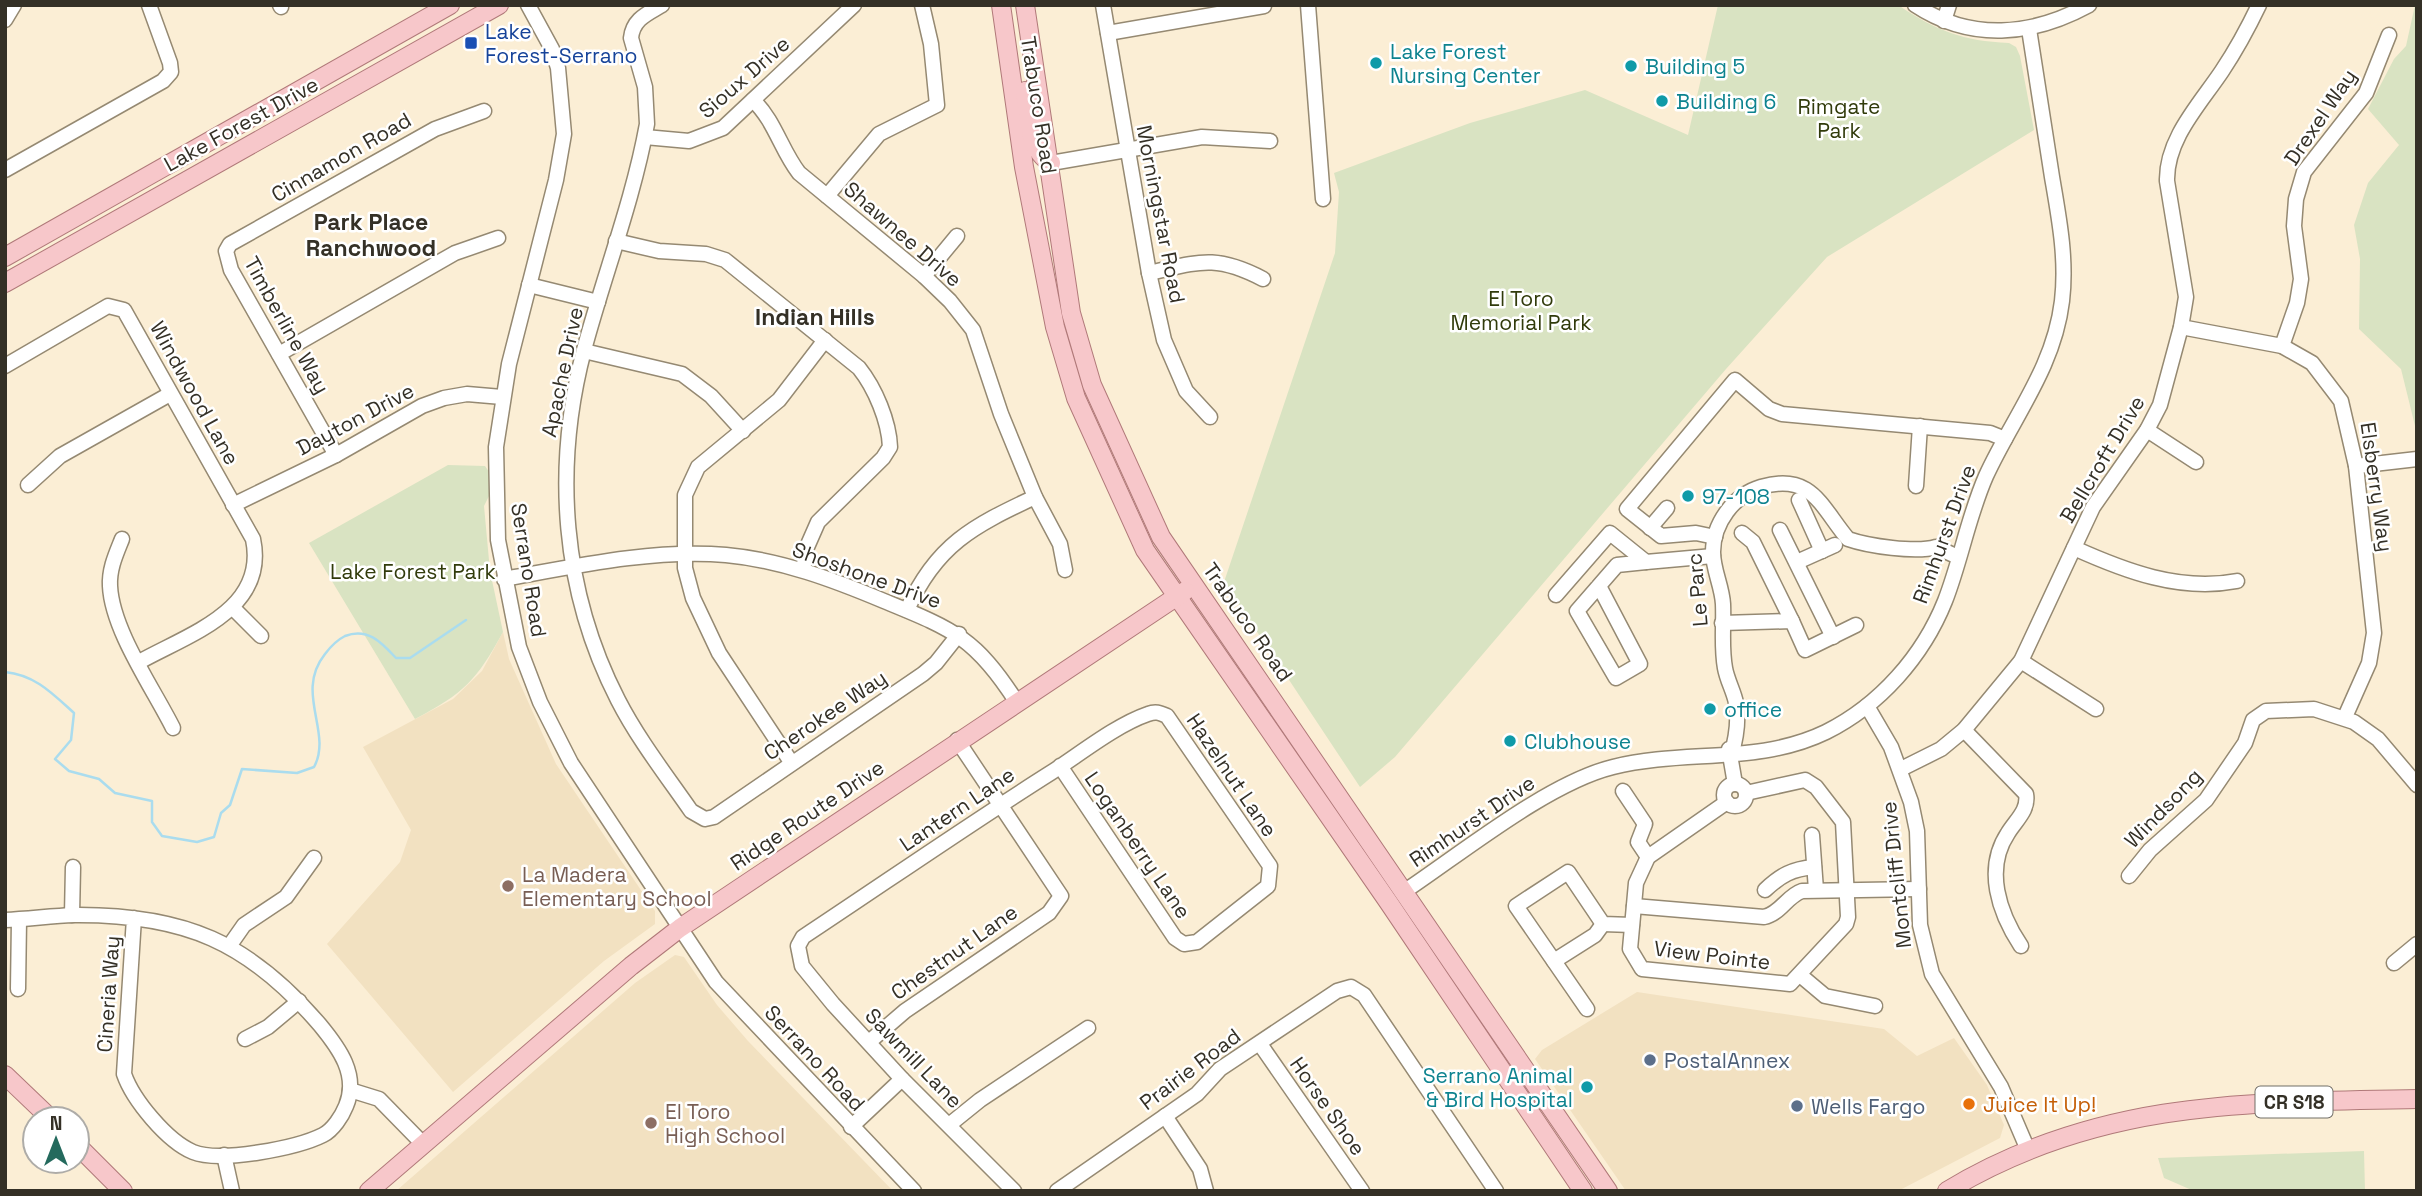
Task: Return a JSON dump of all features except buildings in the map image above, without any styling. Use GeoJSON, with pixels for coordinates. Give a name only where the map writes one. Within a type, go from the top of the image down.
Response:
{"type":"FeatureCollection","features":[{"type":"Feature","properties":{"kind":"main road","name":"Lake Forest Drive"},"geometry":{"type":"LineString","coordinates":[[5,257],[450,5]]}},
{"type":"Feature","properties":{"kind":"main road","name":"Lake Forest Drive"},"geometry":{"type":"LineString","coordinates":[[5,283],[499,5]]}},
{"type":"Feature","properties":{"kind":"main road","name":"Trabuco Road"},"geometry":{"type":"LineString","coordinates":[[1001,5],[1055,327],[1076,398],[1145,550],[1423,953],[1583,1191]]}},
{"type":"Feature","properties":{"kind":"main road","name":"Trabuco Road"},"geometry":{"type":"LineString","coordinates":[[1025,5],[1051,163],[1071,313],[1092,384],[1161,537],[1608,1191]]}},
{"type":"Feature","properties":{"kind":"main road"},"geometry":{"type":"LineString","coordinates":[[1011,76],[1020,81],[1024,89],[1035,149],[1051,163]]}},
{"type":"Feature","properties":{"kind":"main road","name":"Ridge Route Drive"},"geometry":{"type":"LineString","coordinates":[[369,1191],[631,966],[680,928],[957,740],[1194,585]]}},
{"type":"Feature","properties":{"kind":"main road"},"geometry":{"type":"LineString","coordinates":[[1246,697],[1262,702],[1288,736],[1305,745]]}},
{"type":"Feature","properties":{"kind":"main road"},"geometry":{"type":"LineString","coordinates":[[1340,832],[1354,835],[1386,880],[1405,891],[1404,901],[1422,941],[1423,953]]}},
{"type":"Feature","properties":{"kind":"main road"},"geometry":{"type":"LineString","coordinates":[[1495,1059],[1509,1064],[1554,1130],[1560,1134],[1569,1131]]}},
{"type":"Feature","properties":{"kind":"main road"},"geometry":{"type":"LineString","coordinates":[[5,1076],[36,1105]]}},
{"type":"Feature","properties":{"kind":"main road","name":"CR S18"},"geometry":{"type":"LineString","coordinates":[[1947,1191],[2028,1150],[2114,1122],[2180,1109],[2247,1103],[2417,1100]]}},
{"type":"Feature","properties":{"kind":"main road"},"geometry":{"type":"LineString","coordinates":[[91,1159],[122,1191]]}},
{"type":"Feature","properties":{"kind":"street"},"geometry":{"type":"LineString","coordinates":[[5,20],[14,5]]}},
{"type":"Feature","properties":{"kind":"street"},"geometry":{"type":"LineString","coordinates":[[5,170],[163,81],[170,72],[170,63],[149,5]]}},
{"type":"Feature","properties":{"kind":"street","name":"Serrano Road"},"geometry":{"type":"LineString","coordinates":[[528,5],[552,49],[564,111],[561,157],[502,397],[495,499],[504,579],[519,647],[570,763],[716,982],[914,1191]]}},
{"type":"Feature","properties":{"kind":"street","name":"Apache Drive"},"geometry":{"type":"LineString","coordinates":[[662,5],[636,21],[632,28],[631,38],[647,99],[645,137],[584,351],[569,419],[565,500],[572,567],[586,623],[617,698],[691,811],[705,819]]}},
{"type":"Feature","properties":{"kind":"street"},"geometry":{"type":"LineString","coordinates":[[827,196],[879,134],[937,105],[930,44],[922,5]]}},
{"type":"Feature","properties":{"kind":"street","name":"Morningstar Road"},"geometry":{"type":"LineString","coordinates":[[1103,5],[1149,272],[1164,340],[1186,391],[1210,417]]}},
{"type":"Feature","properties":{"kind":"street"},"geometry":{"type":"LineString","coordinates":[[1308,5],[1323,199]]}},
{"type":"Feature","properties":{"kind":"street"},"geometry":{"type":"LineString","coordinates":[[1915,5],[1944,21],[1987,32],[2029,29],[2089,5]]}},
{"type":"Feature","properties":{"kind":"street"},"geometry":{"type":"LineString","coordinates":[[1944,21],[1949,5]]}},
{"type":"Feature","properties":{"kind":"street","name":"Bellcroft Drive"},"geometry":{"type":"LineString","coordinates":[[1901,769],[1941,749],[1964,730],[2021,661],[2093,507],[2147,430],[2160,405],[2182,327],[2186,297],[2172,214],[2168,168],[2181,131],[2240,42],[2259,5]]}},
{"type":"Feature","properties":{"kind":"street","name":"Sioux Drive"},"geometry":{"type":"LineString","coordinates":[[645,137],[683,141],[700,139],[723,128],[853,6]]}},
{"type":"Feature","properties":{"kind":"street"},"geometry":{"type":"LineString","coordinates":[[1108,33],[1264,6]]}},
{"type":"Feature","properties":{"kind":"street","name":"Rimhurst Drive"},"geometry":{"type":"LineString","coordinates":[[1405,891],[1555,791],[1595,772],[1629,764],[1772,751],[1801,743],[1849,719],[1867,706],[1886,690],[1922,645],[1945,600],[1985,478],[2034,391],[2050,352],[2063,282],[2059,221],[2029,29]]}},
{"type":"Feature","properties":{"kind":"street","name":"Drexel Way"},"geometry":{"type":"LineString","coordinates":[[2282,346],[2297,303],[2301,279],[2294,226],[2296,199],[2304,172],[2366,93],[2389,35]]}},
{"type":"Feature","properties":{"kind":"street","name":"Shawnee Drive"},"geometry":{"type":"LineString","coordinates":[[753,100],[769,118],[791,162],[827,196],[924,276],[950,301],[972,330],[1001,414],[1035,497],[1060,544],[1065,570]]}},
{"type":"Feature","properties":{"kind":"street","name":"Cinnamon Road"},"geometry":{"type":"LineString","coordinates":[[226,251],[230,244],[435,129],[484,111]]}},
{"type":"Feature","properties":{"kind":"street"},"geometry":{"type":"LineString","coordinates":[[1051,163],[1202,137],[1270,141]]}},
{"type":"Feature","properties":{"kind":"street"},"geometry":{"type":"LineString","coordinates":[[924,276],[957,236]]}},
{"type":"Feature","properties":{"kind":"street"},"geometry":{"type":"LineString","coordinates":[[279,354],[455,253],[498,238]]}},
{"type":"Feature","properties":{"kind":"street"},"geometry":{"type":"LineString","coordinates":[[616,241],[659,251],[706,254],[725,260],[825,340],[867,379],[875,392],[890,447],[883,458],[818,522],[807,547],[803,570]]}},
{"type":"Feature","properties":{"kind":"street","name":"Timberline Way"},"geometry":{"type":"LineString","coordinates":[[226,251],[226,261],[336,455]]}},
{"type":"Feature","properties":{"kind":"street"},"geometry":{"type":"LineString","coordinates":[[1149,272],[1214,261],[1240,267],[1262,279]]}},
{"type":"Feature","properties":{"kind":"street"},"geometry":{"type":"LineString","coordinates":[[530,285],[598,302]]}},
{"type":"Feature","properties":{"kind":"street","name":"Windwood Lane"},"geometry":{"type":"LineString","coordinates":[[5,366],[101,310],[117,306],[124,310],[253,539],[256,568],[251,584],[233,608]]}},
{"type":"Feature","properties":{"kind":"street","name":"Elsberry Way"},"geometry":{"type":"LineString","coordinates":[[2182,327],[2282,346],[2312,363],[2341,401],[2356,466],[2373,646],[2369,663],[2345,717]]}},
{"type":"Feature","properties":{"kind":"street"},"geometry":{"type":"LineString","coordinates":[[791,762],[707,630],[691,593],[684,555],[685,495],[691,480],[710,456],[779,400],[825,340]]}},
{"type":"Feature","properties":{"kind":"street"},"geometry":{"type":"LineString","coordinates":[[584,351],[682,374],[710,396],[743,431]]}},
{"type":"Feature","properties":{"kind":"street"},"geometry":{"type":"LineString","coordinates":[[1715,537],[1696,533],[1661,536],[1627,509],[1735,380],[1769,409],[1782,414],[1990,433],[2005,439]]}},
{"type":"Feature","properties":{"kind":"street"},"geometry":{"type":"LineString","coordinates":[[27,485],[60,456],[170,394]]}},
{"type":"Feature","properties":{"kind":"street","name":"Dayton Drive"},"geometry":{"type":"LineString","coordinates":[[233,505],[336,455],[422,406],[467,394],[502,397]]}},
{"type":"Feature","properties":{"kind":"street"},"geometry":{"type":"LineString","coordinates":[[1916,486],[1920,426]]}},
{"type":"Feature","properties":{"kind":"street"},"geometry":{"type":"LineString","coordinates":[[2147,430],[2196,462]]}},
{"type":"Feature","properties":{"kind":"street"},"geometry":{"type":"LineString","coordinates":[[2356,466],[2417,459]]}},
{"type":"Feature","properties":{"kind":"street","name":"Le Parc"},"geometry":{"type":"LineString","coordinates":[[1741,788],[1731,756],[1730,692],[1723,651],[1723,604],[1713,556],[1715,537],[1726,514],[1741,497],[1761,487],[1787,484],[1802,487],[1822,500],[1848,538],[1874,545],[1926,550],[1932,556],[1946,559],[1958,557]]}},
{"type":"Feature","properties":{"kind":"street"},"geometry":{"type":"LineString","coordinates":[[907,610],[932,563],[953,541],[981,523],[1035,497]]}},
{"type":"Feature","properties":{"kind":"street"},"geometry":{"type":"LineString","coordinates":[[1797,562],[1828,548],[1799,500]]}},
{"type":"Feature","properties":{"kind":"street"},"geometry":{"type":"LineString","coordinates":[[1650,528],[1667,508]]}},
{"type":"Feature","properties":{"kind":"street"},"geometry":{"type":"LineString","coordinates":[[1780,530],[1833,637]]}},
{"type":"Feature","properties":{"kind":"street"},"geometry":{"type":"LineString","coordinates":[[1556,595],[1610,533],[1646,562]]}},
{"type":"Feature","properties":{"kind":"street"},"geometry":{"type":"LineString","coordinates":[[1742,533],[1753,542],[1805,650],[1856,625]]}},
{"type":"Feature","properties":{"kind":"street"},"geometry":{"type":"LineString","coordinates":[[122,539],[113,561],[110,585],[118,619],[173,728]]}},
{"type":"Feature","properties":{"kind":"street"},"geometry":{"type":"LineString","coordinates":[[2074,548],[2134,573],[2211,586],[2237,581]]}},
{"type":"Feature","properties":{"kind":"street","name":"Shoshone Drive"},"geometry":{"type":"LineString","coordinates":[[504,579],[572,567],[684,555],[727,555],[803,570],[907,610],[959,634],[985,657],[1016,701]]}},
{"type":"Feature","properties":{"kind":"street"},"geometry":{"type":"LineString","coordinates":[[1599,586],[1640,664],[1616,678],[1577,611],[1617,565],[1713,556]]}},
{"type":"Feature","properties":{"kind":"street"},"geometry":{"type":"LineString","coordinates":[[139,662],[233,608],[261,636]]}},
{"type":"Feature","properties":{"kind":"street"},"geometry":{"type":"LineString","coordinates":[[1722,623],[1792,621]]}},
{"type":"Feature","properties":{"kind":"street","name":"Cherokee Way"},"geometry":{"type":"LineString","coordinates":[[705,819],[713,817],[923,674],[936,663],[959,634]]}},
{"type":"Feature","properties":{"kind":"street"},"geometry":{"type":"LineString","coordinates":[[2021,661],[2096,709]]}},
{"type":"Feature","properties":{"kind":"street","name":"Montcliff Drive"},"geometry":{"type":"LineString","coordinates":[[1867,706],[1901,769],[1917,831],[1920,925],[1932,974],[2001,1087],[2028,1150]]}},
{"type":"Feature","properties":{"kind":"street","name":"Windsong"},"geometry":{"type":"LineString","coordinates":[[2129,876],[2150,849],[2206,800],[2245,743],[2256,715],[2266,711],[2295,708],[2323,710],[2345,717],[2378,738],[2417,785]]}},
{"type":"Feature","properties":{"kind":"street","name":"Hazelnut Lane"},"geometry":{"type":"LineString","coordinates":[[1146,714],[1158,712],[1167,716],[1270,866],[1268,886],[1197,942],[1184,944]]}},
{"type":"Feature","properties":{"kind":"street","name":"Lantern Lane"},"geometry":{"type":"LineString","coordinates":[[798,946],[803,937],[1001,804],[1146,714]]}},
{"type":"Feature","properties":{"kind":"street"},"geometry":{"type":"LineString","coordinates":[[1964,730],[2026,794],[2026,808],[2007,834],[1996,870],[2002,913],[2021,946]]}},
{"type":"Feature","properties":{"kind":"street"},"geometry":{"type":"LineString","coordinates":[[957,740],[1001,804]]}},
{"type":"Feature","properties":{"kind":"street","name":"Loganberry Lane"},"geometry":{"type":"LineString","coordinates":[[1060,766],[1175,938],[1184,944]]}},
{"type":"Feature","properties":{"kind":"street"},"geometry":{"type":"LineString","coordinates":[[1603,923],[1632,925],[1639,872],[1647,857],[1727,802],[1733,806],[1742,804],[1741,788],[1799,779],[1816,787],[1844,826],[1847,889],[1846,924],[1800,975],[1825,996],[1875,1006]]}},
{"type":"Feature","properties":{"kind":"street"},"geometry":{"type":"LineString","coordinates":[[1623,791],[1645,824],[1638,842],[1647,857]]}},
{"type":"Feature","properties":{"kind":"street","name":"Chestnut Lane"},"geometry":{"type":"LineString","coordinates":[[869,1042],[905,1011],[1049,913],[1061,896],[1001,804]]}},
{"type":"Feature","properties":{"kind":"street"},"geometry":{"type":"LineString","coordinates":[[1812,835],[1816,890]]}},
{"type":"Feature","properties":{"kind":"street"},"geometry":{"type":"LineString","coordinates":[[230,945],[244,925],[286,897],[314,858]]}},
{"type":"Feature","properties":{"kind":"street"},"geometry":{"type":"LineString","coordinates":[[72,915],[73,867]]}},
{"type":"Feature","properties":{"kind":"street"},"geometry":{"type":"LineString","coordinates":[[1765,890],[1780,876],[1799,868],[1814,867]]}},
{"type":"Feature","properties":{"kind":"street"},"geometry":{"type":"LineString","coordinates":[[1587,1009],[1516,906],[1568,872],[1603,923]]}},
{"type":"Feature","properties":{"kind":"street"},"geometry":{"type":"LineString","coordinates":[[1634,906],[1764,917],[1775,913],[1797,892],[1919,889]]}},
{"type":"Feature","properties":{"kind":"street"},"geometry":{"type":"LineString","coordinates":[[18,989],[12,920],[72,915],[134,918],[207,935],[230,945],[266,970],[299,1001],[346,1062],[350,1090],[379,1099],[424,1145]]}},
{"type":"Feature","properties":{"kind":"street","name":"Cineria Way"},"geometry":{"type":"LineString","coordinates":[[134,918],[123,1059],[127,1084],[146,1111],[183,1146],[204,1155],[224,1156],[278,1147],[325,1134],[342,1113],[350,1090]]}},
{"type":"Feature","properties":{"kind":"street"},"geometry":{"type":"LineString","coordinates":[[1554,961],[1595,935],[1603,923]]}},
{"type":"Feature","properties":{"kind":"street","name":"View Pointe"},"geometry":{"type":"LineString","coordinates":[[1632,925],[1630,949],[1642,969],[1784,985],[1800,975]]}},
{"type":"Feature","properties":{"kind":"street"},"geometry":{"type":"LineString","coordinates":[[2394,963],[2417,944]]}},
{"type":"Feature","properties":{"kind":"street","name":"Sawmill Lane"},"geometry":{"type":"LineString","coordinates":[[798,946],[802,966],[869,1042],[902,1079],[1014,1191]]}},
{"type":"Feature","properties":{"kind":"street","name":"Prairie Road"},"geometry":{"type":"LineString","coordinates":[[1057,1191],[1196,1094],[1220,1069],[1337,990],[1351,987],[1364,995],[1496,1191]]}},
{"type":"Feature","properties":{"kind":"street"},"geometry":{"type":"LineString","coordinates":[[245,1039],[268,1027],[299,1001]]}},
{"type":"Feature","properties":{"kind":"street"},"geometry":{"type":"LineString","coordinates":[[949,1125],[980,1100],[1088,1027]]}},
{"type":"Feature","properties":{"kind":"street","name":"Horse Shoe"},"geometry":{"type":"LineString","coordinates":[[1259,1044],[1362,1191]]}},
{"type":"Feature","properties":{"kind":"street"},"geometry":{"type":"LineString","coordinates":[[851,1127],[902,1079]]}},
{"type":"Feature","properties":{"kind":"street"},"geometry":{"type":"LineString","coordinates":[[1165,1116],[1200,1169],[1206,1191]]}},
{"type":"Feature","properties":{"kind":"street"},"geometry":{"type":"LineString","coordinates":[[224,1156],[232,1191]]}},
{"type":"Feature","properties":{"kind":"shaded area","name":"La Madera Elementary School"},"geometry":{"type":"Polygon","coordinates":[[[503,632],[509,659],[556,764],[655,911],[655,924],[604,961],[453,1092],[327,944],[400,862],[411,830],[363,747],[453,699],[482,671],[503,632]]]}},
{"type":"Feature","properties":{"kind":"shaded area","name":"El Toro High School"},"geometry":{"type":"Polygon","coordinates":[[[675,955],[684,957],[717,1005],[748,1041],[893,1191],[396,1191],[635,983],[675,955]]]}},
{"type":"Feature","properties":{"kind":"shaded area"},"geometry":{"type":"Polygon","coordinates":[[[1637,992],[1884,1029],[1917,1056],[1954,1038],[1987,1085],[2004,1125],[2000,1138],[1898,1191],[1626,1191],[1535,1059],[1542,1050],[1637,992]]]}},
{"type":"Feature","properties":{"kind":"green space","name":"El Toro Memorial Park"},"geometry":{"type":"Polygon","coordinates":[[[1718,5],[1898,5],[1925,22],[1951,33],[1978,40],[2009,43],[2016,47],[2020,56],[2034,130],[1827,257],[1726,369],[1395,757],[1360,787],[1224,582],[1335,253],[1339,192],[1334,173],[1470,123],[1585,90],[1688,135],[1718,5]]]}},
{"type":"Feature","properties":{"kind":"green space"},"geometry":{"type":"Polygon","coordinates":[[[2415,5],[2417,434],[2401,369],[2359,329],[2360,259],[2354,225],[2368,183],[2399,145],[2368,109],[2394,59],[2406,46],[2415,5]]]}},
{"type":"Feature","properties":{"kind":"green space","name":"Lake Forest Park"},"geometry":{"type":"Polygon","coordinates":[[[448,465],[485,466],[496,482],[484,506],[490,571],[503,632],[485,662],[467,684],[445,702],[415,719],[309,543],[448,465]]]}},
{"type":"Feature","properties":{"kind":"green space"},"geometry":{"type":"Polygon","coordinates":[[[2364,1151],[2365,1191],[2194,1191],[2164,1178],[2158,1158],[2364,1151]]]}},
{"type":"Feature","properties":{"kind":"waterway"},"geometry":{"type":"LineString","coordinates":[[5,672],[34,681],[74,713],[71,740],[55,759],[69,771],[99,779],[115,793],[152,801],[152,822],[162,836],[197,842],[214,837],[221,813],[230,805],[242,769],[297,773],[314,767],[319,754],[319,740],[313,683],[316,669],[337,641],[353,634],[368,635],[380,642],[396,658],[410,658],[466,620]]}},
{"type":"Feature","properties":{"kind":"place","name":"Lake Forest-Serrano"},"geometry":{"type":"Point","coordinates":[471,43]}},
{"type":"Feature","properties":{"kind":"place","name":"Lake Forest Nursing Center"},"geometry":{"type":"Point","coordinates":[1376,63]}},
{"type":"Feature","properties":{"kind":"place","name":"Building 5"},"geometry":{"type":"Point","coordinates":[1631,66]}},
{"type":"Feature","properties":{"kind":"place","name":"Building 6"},"geometry":{"type":"Point","coordinates":[1662,101]}},
{"type":"Feature","properties":{"kind":"place","name":"97-108"},"geometry":{"type":"Point","coordinates":[1688,496]}},
{"type":"Feature","properties":{"kind":"place","name":"office"},"geometry":{"type":"Point","coordinates":[1710,709]}},
{"type":"Feature","properties":{"kind":"place","name":"Clubhouse"},"geometry":{"type":"Point","coordinates":[1510,741]}},
{"type":"Feature","properties":{"kind":"place","name":"La Madera Elementary School"},"geometry":{"type":"Point","coordinates":[508,886]}},
{"type":"Feature","properties":{"kind":"place","name":"PostalAnnex"},"geometry":{"type":"Point","coordinates":[1650,1060]}},
{"type":"Feature","properties":{"kind":"place","name":"Serrano Animal & Bird Hospital"},"geometry":{"type":"Point","coordinates":[1587,1087]}},
{"type":"Feature","properties":{"kind":"place","name":"Juice It Up!"},"geometry":{"type":"Point","coordinates":[1969,1104]}},
{"type":"Feature","properties":{"kind":"place","name":"Wells Fargo"},"geometry":{"type":"Point","coordinates":[1797,1106]}},
{"type":"Feature","properties":{"kind":"place","name":"El Toro High School"},"geometry":{"type":"Point","coordinates":[651,1123]}},
{"type":"Feature","properties":{"kind":"district","name":"Park Place Ranchwood"},"geometry":{"type":"Point","coordinates":[371,235]}},
{"type":"Feature","properties":{"kind":"district","name":"Indian Hills"},"geometry":{"type":"Point","coordinates":[815,317]}},
{"type":"Feature","properties":{"kind":"park label","name":"Rimgate Park"},"geometry":{"type":"Point","coordinates":[1839,118]}}]}
